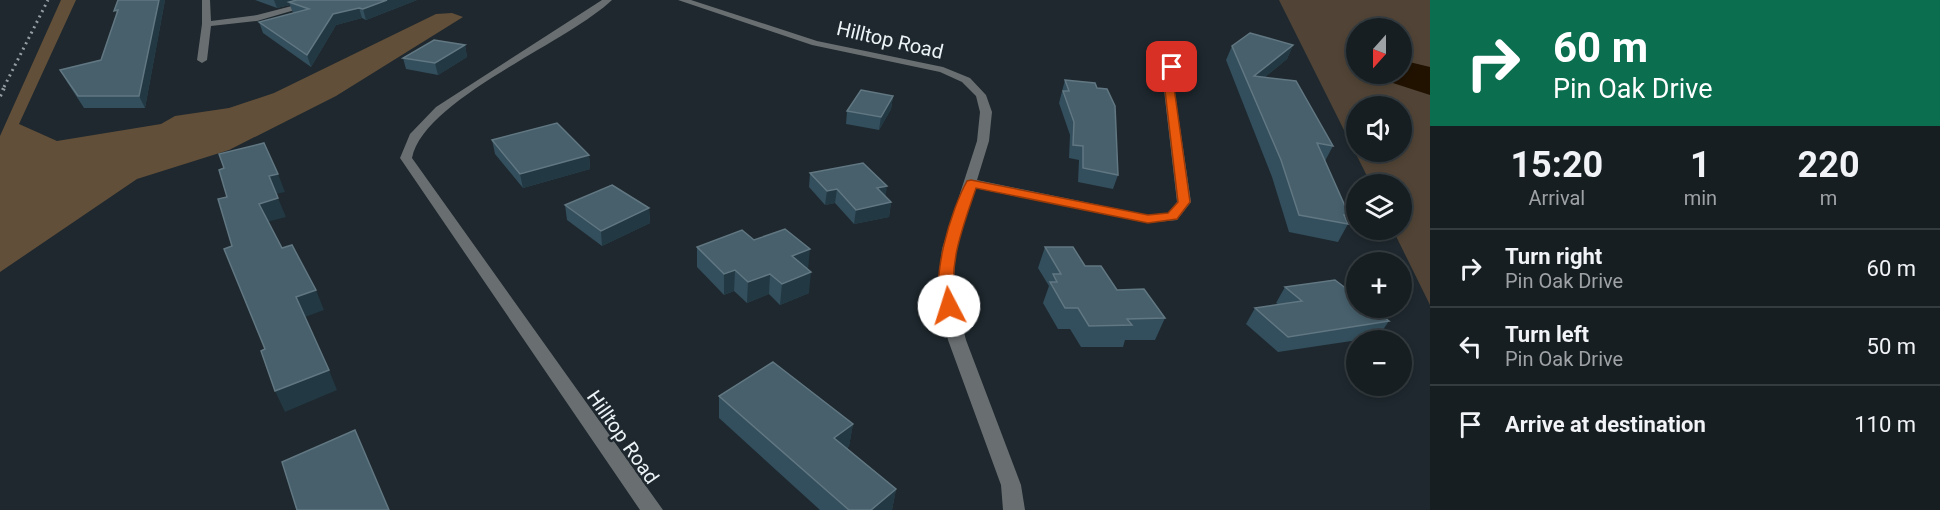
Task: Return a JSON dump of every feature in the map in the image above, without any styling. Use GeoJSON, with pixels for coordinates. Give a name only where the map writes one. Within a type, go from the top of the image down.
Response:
{"type":"FeatureCollection","features":[{"type":"Feature","properties":{"kind":"street"},"geometry":{"type":"LineString","coordinates":[[202,60],[207,24],[206,0]]}},
{"type":"Feature","properties":{"kind":"street"},"geometry":{"type":"LineString","coordinates":[[207,24],[257,18],[325,0]]}},
{"type":"Feature","properties":{"kind":"street","name":"Hilltop Road"},"geometry":{"type":"LineString","coordinates":[[608,0],[440,109],[421,126],[408,145],[406,159],[652,510]]}},
{"type":"Feature","properties":{"kind":"street","name":"Hilltop Road"},"geometry":{"type":"LineString","coordinates":[[682,0],[815,43],[943,70],[966,80],[981,95],[986,112],[983,141],[949,249],[945,290],[957,340],[1011,485],[1014,510]]}},
{"type":"Feature","properties":{"kind":"street"},"geometry":{"type":"LineString","coordinates":[[971,183],[1148,219],[1172,217],[1184,202],[1167,73],[1172,67]]}},
{"type":"Feature","properties":{"kind":"shaded area"},"geometry":{"type":"Polygon","coordinates":[[[61,0],[76,0],[19,124],[57,141],[161,124],[175,116],[229,108],[274,93],[436,14],[452,13],[463,17],[336,96],[229,150],[137,179],[0,272],[0,136],[61,0]]]}},
{"type":"Feature","properties":{"kind":"shaded area"},"geometry":{"type":"Polygon","coordinates":[[[1279,0],[1430,0],[1430,305],[1412,269],[1412,252],[1404,252],[1398,240],[1412,240],[1412,174],[1366,174],[1360,162],[1412,162],[1412,96],[1346,96],[1346,134],[1279,0]]]}},
{"type":"Feature","properties":{"kind":"shaded area"},"geometry":{"type":"Polygon","coordinates":[[[1412,63],[1430,67],[1430,95],[1396,84],[1412,84],[1412,63]]]}},
{"type":"Feature","properties":{"kind":"building"},"geometry":{"type":"Polygon","coordinates":[[[118,0],[159,0],[139,96],[78,96],[60,70],[101,60],[118,10],[114,11],[118,0]]]}},
{"type":"Feature","properties":{"kind":"building"},"geometry":{"type":"Polygon","coordinates":[[[297,0],[387,0],[363,9],[333,14],[307,55],[259,22],[309,9],[289,2],[297,0]]]}},
{"type":"Feature","properties":{"kind":"building"},"geometry":{"type":"Polygon","coordinates":[[[1250,33],[1293,45],[1254,76],[1296,81],[1333,146],[1317,143],[1346,208],[1346,215],[1344,215],[1346,224],[1299,215],[1281,160],[1232,46],[1250,33]]]}},
{"type":"Feature","properties":{"kind":"building"},"geometry":{"type":"Polygon","coordinates":[[[434,40],[465,45],[435,63],[403,58],[434,40]]]}},
{"type":"Feature","properties":{"kind":"building"},"geometry":{"type":"Polygon","coordinates":[[[1065,80],[1095,83],[1097,88],[1107,89],[1115,106],[1118,175],[1083,168],[1083,146],[1073,145],[1074,122],[1063,91],[1069,91],[1065,80]]]}},
{"type":"Feature","properties":{"kind":"building"},"geometry":{"type":"Polygon","coordinates":[[[861,90],[893,96],[881,117],[847,111],[861,90]]]}},
{"type":"Feature","properties":{"kind":"building"},"geometry":{"type":"Polygon","coordinates":[[[557,123],[589,155],[520,174],[492,140],[557,123]]]}},
{"type":"Feature","properties":{"kind":"building"},"geometry":{"type":"Polygon","coordinates":[[[264,143],[278,174],[269,176],[278,198],[259,204],[282,248],[292,245],[316,290],[296,297],[329,370],[275,391],[261,351],[265,349],[224,249],[232,246],[218,199],[227,197],[219,170],[224,168],[219,154],[264,143]]]}},
{"type":"Feature","properties":{"kind":"building"},"geometry":{"type":"Polygon","coordinates":[[[863,163],[887,186],[877,188],[891,202],[856,210],[837,189],[827,191],[810,173],[863,163]]]}},
{"type":"Feature","properties":{"kind":"building"},"geometry":{"type":"Polygon","coordinates":[[[612,185],[649,208],[601,231],[565,205],[612,185]]]}},
{"type":"Feature","properties":{"kind":"building"},"geometry":{"type":"Polygon","coordinates":[[[785,229],[810,249],[792,256],[811,272],[782,284],[770,274],[748,282],[735,270],[724,274],[697,247],[742,230],[754,240],[785,229]]]}},
{"type":"Feature","properties":{"kind":"building"},"geometry":{"type":"Polygon","coordinates":[[[1045,247],[1073,247],[1085,266],[1101,266],[1117,290],[1144,289],[1165,318],[1127,319],[1132,325],[1089,326],[1078,308],[1065,308],[1050,282],[1057,282],[1053,274],[1061,274],[1045,247]]]}},
{"type":"Feature","properties":{"kind":"building"},"geometry":{"type":"Polygon","coordinates":[[[1335,280],[1346,288],[1346,318],[1385,318],[1389,321],[1288,337],[1255,308],[1302,301],[1285,287],[1335,280]]]}},
{"type":"Feature","properties":{"kind":"building"},"geometry":{"type":"Polygon","coordinates":[[[773,362],[853,424],[834,438],[896,489],[871,510],[849,510],[719,396],[773,362]]]}},
{"type":"Feature","properties":{"kind":"building"},"geometry":{"type":"Polygon","coordinates":[[[355,430],[389,510],[297,510],[282,462],[355,430]]]}},
{"type":"Feature","properties":{"kind":"railway"},"geometry":{"type":"LineString","coordinates":[[4,87],[48,0]]}},
{"type":"Feature","properties":{"kind":"railway"},"geometry":{"type":"LineString","coordinates":[[0,96],[5,86]]}},
{"type":"Feature","properties":{"kind":"route"},"geometry":{"type":"LineString","coordinates":[[949,306],[945,290],[949,249],[971,183],[1148,219],[1172,217],[1184,202],[1167,73],[1172,67]]}}]}
